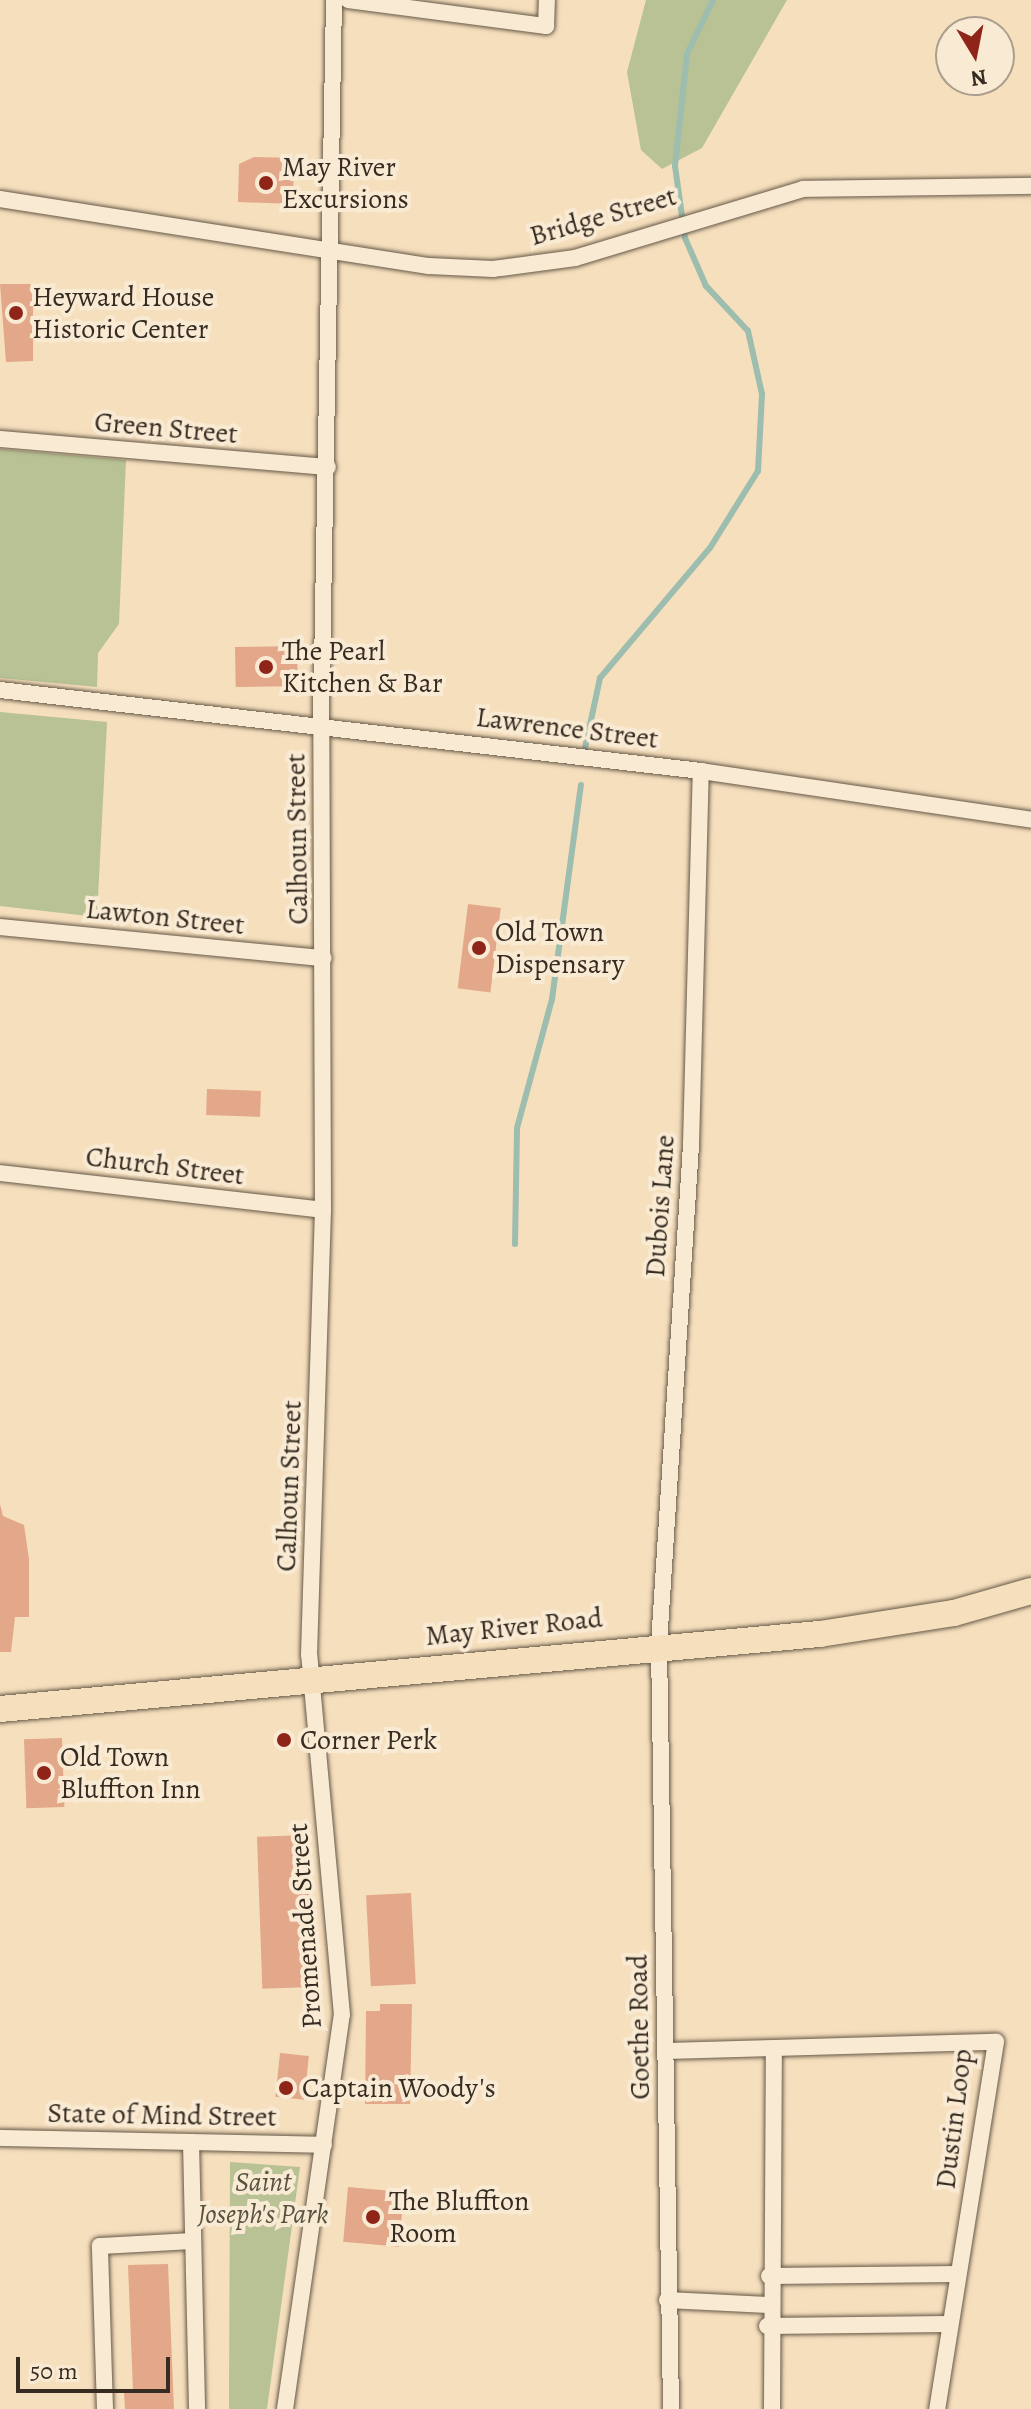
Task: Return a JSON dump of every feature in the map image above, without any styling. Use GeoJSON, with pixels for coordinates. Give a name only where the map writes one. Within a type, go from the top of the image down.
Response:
{"type":"FeatureCollection","features":[{"type":"Feature","properties":{"kind":"main road","name":"May River Road"},"geometry":{"type":"LineString","coordinates":[[0,1709],[659,1644],[820,1634],[954,1613],[1031,1591]]}},
{"type":"Feature","properties":{"kind":"street","name":"Calhoun Street"},"geometry":{"type":"LineString","coordinates":[[312,1677],[323,1210],[321,723],[334,0]]}},
{"type":"Feature","properties":{"kind":"street"},"geometry":{"type":"LineString","coordinates":[[348,0],[546,26],[547,0]]}},
{"type":"Feature","properties":{"kind":"street","name":"Bridge Street"},"geometry":{"type":"LineString","coordinates":[[0,199],[328,249],[493,269],[575,258],[724,208],[840,185],[1031,186]]}},
{"type":"Feature","properties":{"kind":"street","name":"Green Street"},"geometry":{"type":"LineString","coordinates":[[0,439],[328,467]]}},
{"type":"Feature","properties":{"kind":"street","name":"Lawrence Street"},"geometry":{"type":"LineString","coordinates":[[0,690],[321,723],[701,771],[1031,820]]}},
{"type":"Feature","properties":{"kind":"street","name":"Dubois Lane"},"geometry":{"type":"LineString","coordinates":[[659,1644],[691,1145],[701,771]]}},
{"type":"Feature","properties":{"kind":"street","name":"Lawton Street"},"geometry":{"type":"LineString","coordinates":[[0,927],[324,958]]}},
{"type":"Feature","properties":{"kind":"street","name":"Church Street"},"geometry":{"type":"LineString","coordinates":[[0,1173],[323,1210]]}},
{"type":"Feature","properties":{"kind":"street","name":"Goethe Road"},"geometry":{"type":"LineString","coordinates":[[659,1644],[671,2409]]}},
{"type":"Feature","properties":{"kind":"street","name":"Promenade Street"},"geometry":{"type":"LineString","coordinates":[[285,2409],[342,2015],[312,1677]]}},
{"type":"Feature","properties":{"kind":"street","name":"Dustin Loop"},"geometry":{"type":"LineString","coordinates":[[666,2051],[774,2051],[996,2042],[948,2324],[937,2409]]}},
{"type":"Feature","properties":{"kind":"street"},"geometry":{"type":"LineString","coordinates":[[772,2409],[767,2326],[774,2051]]}},
{"type":"Feature","properties":{"kind":"street","name":"State of Mind Street"},"geometry":{"type":"LineString","coordinates":[[0,2138],[324,2145]]}},
{"type":"Feature","properties":{"kind":"street"},"geometry":{"type":"LineString","coordinates":[[191,2142],[197,2409]]}},
{"type":"Feature","properties":{"kind":"street"},"geometry":{"type":"LineString","coordinates":[[105,2409],[100,2246],[193,2241]]}},
{"type":"Feature","properties":{"kind":"street"},"geometry":{"type":"LineString","coordinates":[[769,2276],[957,2274]]}},
{"type":"Feature","properties":{"kind":"street"},"geometry":{"type":"LineString","coordinates":[[667,2300],[768,2305]]}},
{"type":"Feature","properties":{"kind":"street"},"geometry":{"type":"LineString","coordinates":[[767,2326],[948,2324]]}},
{"type":"Feature","properties":{"kind":"green space"},"geometry":{"type":"Polygon","coordinates":[[[646,0],[787,0],[702,148],[662,169],[641,150],[627,72],[646,0]]]}},
{"type":"Feature","properties":{"kind":"green space"},"geometry":{"type":"Polygon","coordinates":[[[0,449],[126,460],[119,624],[98,653],[97,687],[0,678],[0,449]]]}},
{"type":"Feature","properties":{"kind":"green space"},"geometry":{"type":"Polygon","coordinates":[[[0,712],[107,722],[97,917],[0,906],[0,712]]]}},
{"type":"Feature","properties":{"kind":"green space","name":"Saint Joseph's Park"},"geometry":{"type":"Polygon","coordinates":[[[230,2162],[300,2167],[267,2409],[229,2409],[230,2162]]]}},
{"type":"Feature","properties":{"kind":"building","name":"May River Excursions"},"geometry":{"type":"Polygon","coordinates":[[[254,157],[294,158],[293,204],[238,202],[239,164],[254,157]]]}},
{"type":"Feature","properties":{"kind":"building","name":"Heyward House Historic Center"},"geometry":{"type":"Polygon","coordinates":[[[0,284],[33,284],[33,361],[6,362],[0,284]]]}},
{"type":"Feature","properties":{"kind":"building","name":"The Pearl Kitchen & Bar"},"geometry":{"type":"Polygon","coordinates":[[[297,646],[298,686],[236,687],[235,647],[297,646]]]}},
{"type":"Feature","properties":{"kind":"building","name":"Old Town Dispensary"},"geometry":{"type":"Polygon","coordinates":[[[468,904],[501,908],[490,992],[458,988],[468,904]]]}},
{"type":"Feature","properties":{"kind":"building"},"geometry":{"type":"Polygon","coordinates":[[[207,1089],[261,1091],[260,1117],[206,1115],[207,1089]]]}},
{"type":"Feature","properties":{"kind":"building"},"geometry":{"type":"Polygon","coordinates":[[[0,1504],[3,1516],[24,1525],[29,1559],[29,1617],[15,1617],[11,1652],[0,1652],[0,1504]]]}},
{"type":"Feature","properties":{"kind":"building","name":"Old Town Bluffton Inn"},"geometry":{"type":"Polygon","coordinates":[[[62,1738],[64,1807],[26,1808],[24,1739],[62,1738]]]}},
{"type":"Feature","properties":{"kind":"building"},"geometry":{"type":"Polygon","coordinates":[[[307,1835],[312,1987],[262,1989],[257,1837],[307,1835]]]}},
{"type":"Feature","properties":{"kind":"building"},"geometry":{"type":"Polygon","coordinates":[[[411,1893],[416,1984],[371,1986],[366,1895],[411,1893]]]}},
{"type":"Feature","properties":{"kind":"building"},"geometry":{"type":"Polygon","coordinates":[[[380,2004],[412,2004],[410,2104],[365,2104],[366,2011],[380,2011],[380,2004]]]}},
{"type":"Feature","properties":{"kind":"building"},"geometry":{"type":"Polygon","coordinates":[[[280,2053],[309,2056],[304,2100],[275,2097],[280,2053]]]}},
{"type":"Feature","properties":{"kind":"building","name":"The Bluffton Room"},"geometry":{"type":"Polygon","coordinates":[[[348,2187],[404,2192],[399,2247],[343,2242],[348,2187]]]}},
{"type":"Feature","properties":{"kind":"building"},"geometry":{"type":"Polygon","coordinates":[[[168,2264],[174,2409],[125,2409],[124,2392],[133,2392],[128,2265],[168,2264]]]}},
{"type":"Feature","properties":{"kind":"waterway"},"geometry":{"type":"LineString","coordinates":[[585,748],[600,678],[710,548],[758,471],[762,394],[748,331],[706,286],[685,238],[675,166],[687,54],[713,0]]}},
{"type":"Feature","properties":{"kind":"waterway"},"geometry":{"type":"LineString","coordinates":[[515,1244],[517,1128],[552,999],[581,785]]}},
{"type":"Feature","properties":{"kind":"place","name":"May River Excursions"},"geometry":{"type":"Point","coordinates":[266,183]}},
{"type":"Feature","properties":{"kind":"place","name":"Heyward House Historic Center"},"geometry":{"type":"Point","coordinates":[16,313]}},
{"type":"Feature","properties":{"kind":"place","name":"The Pearl Kitchen & Bar"},"geometry":{"type":"Point","coordinates":[266,667]}},
{"type":"Feature","properties":{"kind":"place","name":"Old Town Dispensary"},"geometry":{"type":"Point","coordinates":[479,948]}},
{"type":"Feature","properties":{"kind":"place","name":"Corner Perk"},"geometry":{"type":"Point","coordinates":[284,1740]}},
{"type":"Feature","properties":{"kind":"place","name":"Old Town Bluffton Inn"},"geometry":{"type":"Point","coordinates":[44,1773]}},
{"type":"Feature","properties":{"kind":"place","name":"Captain Woody's"},"geometry":{"type":"Point","coordinates":[286,2088]}},
{"type":"Feature","properties":{"kind":"place","name":"The Bluffton Room"},"geometry":{"type":"Point","coordinates":[373,2217]}}]}
